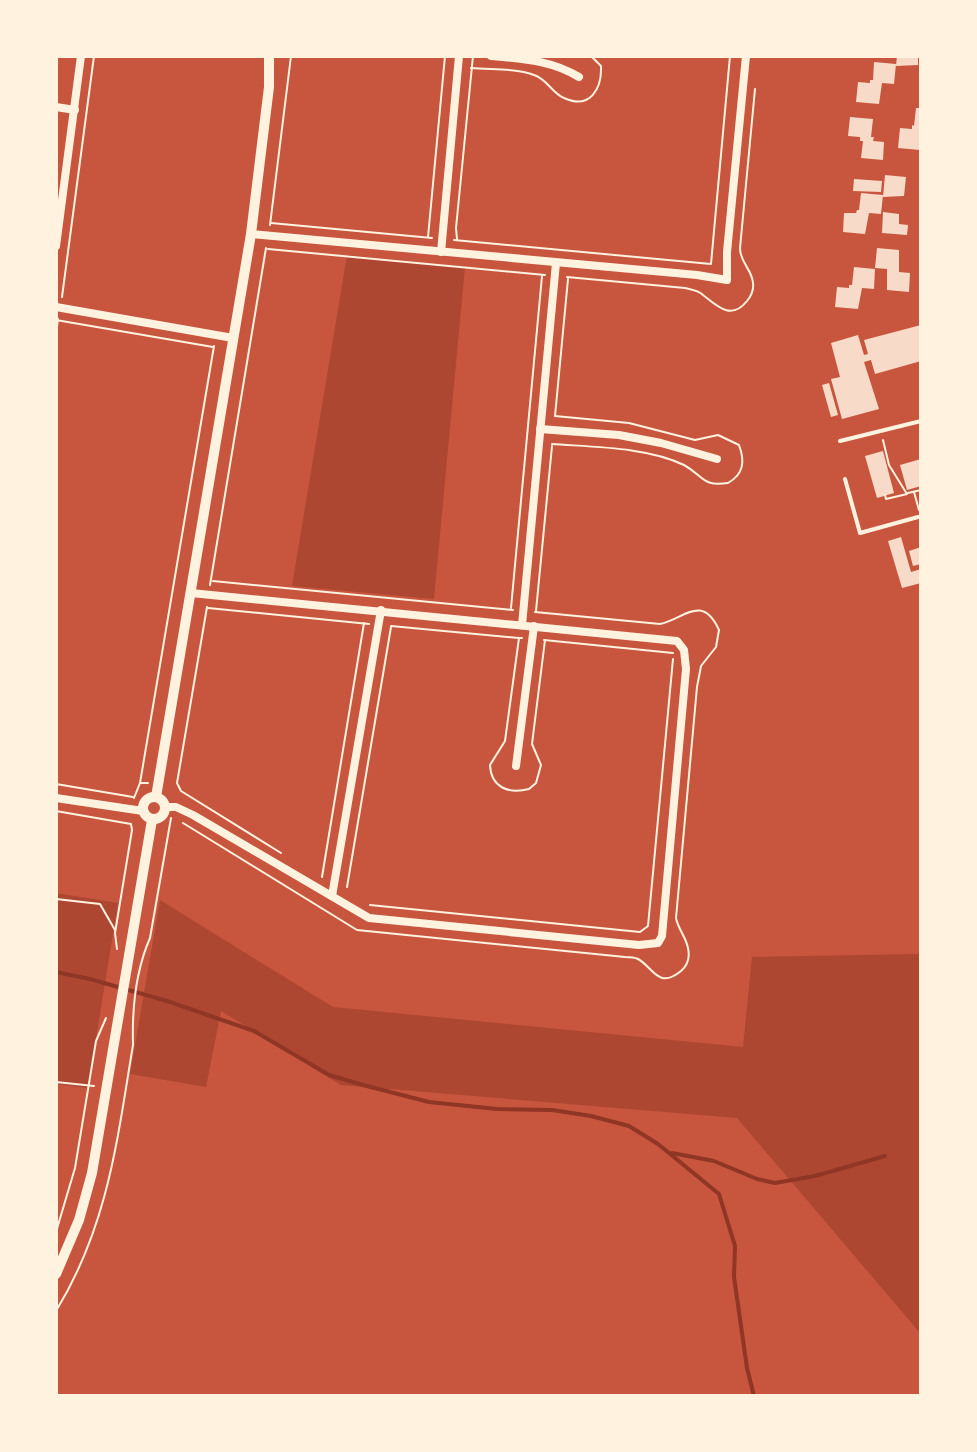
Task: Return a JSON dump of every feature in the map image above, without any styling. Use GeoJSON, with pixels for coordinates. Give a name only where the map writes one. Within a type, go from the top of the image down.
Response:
{"type":"FeatureCollection","features":[{"type":"Feature","properties":{"kind":"street"},"geometry":{"type":"LineString","coordinates":[[56,246],[60,194],[81,56]]}},
{"type":"Feature","properties":{"kind":"street"},"geometry":{"type":"LineString","coordinates":[[156,797],[251,234],[269,87],[269,56]]}},
{"type":"Feature","properties":{"kind":"street"},"geometry":{"type":"LineString","coordinates":[[269,87],[277,56]]}},
{"type":"Feature","properties":{"kind":"street"},"geometry":{"type":"LineString","coordinates":[[441,252],[459,56]]}},
{"type":"Feature","properties":{"kind":"street"},"geometry":{"type":"LineString","coordinates":[[491,56],[541,60],[579,77]]}},
{"type":"Feature","properties":{"kind":"street"},"geometry":{"type":"LineString","coordinates":[[251,234],[727,280],[746,56]]}},
{"type":"Feature","properties":{"kind":"street"},"geometry":{"type":"LineString","coordinates":[[56,107],[75,110]]}},
{"type":"Feature","properties":{"kind":"street"},"geometry":{"type":"LineString","coordinates":[[522,625],[556,263]]}},
{"type":"Feature","properties":{"kind":"street"},"geometry":{"type":"LineString","coordinates":[[58,308],[233,338]]}},
{"type":"Feature","properties":{"kind":"street"},"geometry":{"type":"LineString","coordinates":[[540,429],[633,437],[717,459]]}},
{"type":"Feature","properties":{"kind":"street"},"geometry":{"type":"LineString","coordinates":[[165,807],[176,807],[193,815],[369,918],[639,945],[658,943],[663,928],[686,669],[686,655],[681,645],[662,638],[191,593]]}},
{"type":"Feature","properties":{"kind":"street"},"geometry":{"type":"LineString","coordinates":[[332,896],[381,610]]}},
{"type":"Feature","properties":{"kind":"street"},"geometry":{"type":"LineString","coordinates":[[516,766],[534,626]]}},
{"type":"Feature","properties":{"kind":"street"},"geometry":{"type":"LineString","coordinates":[[152,820],[162,817],[165,807],[156,797]]}},
{"type":"Feature","properties":{"kind":"street"},"geometry":{"type":"LineString","coordinates":[[143,811],[146,801],[156,797]]}},
{"type":"Feature","properties":{"kind":"street"},"geometry":{"type":"LineString","coordinates":[[56,798],[143,811],[152,820]]}},
{"type":"Feature","properties":{"kind":"street"},"geometry":{"type":"LineString","coordinates":[[56,1274],[88,1194],[152,820]]}},
{"type":"Feature","properties":{"kind":"lane"},"geometry":{"type":"LineString","coordinates":[[840,441],[921,421]]}},
{"type":"Feature","properties":{"kind":"lane"},"geometry":{"type":"LineString","coordinates":[[845,479],[860,533],[918,517]]}},
{"type":"Feature","properties":{"kind":"lane"},"geometry":{"type":"LineString","coordinates":[[658,943],[665,952]]}},
{"type":"Feature","properties":{"kind":"path"},"geometry":{"type":"LineString","coordinates":[[56,334],[94,56]]}},
{"type":"Feature","properties":{"kind":"path"},"geometry":{"type":"LineString","coordinates":[[268,236],[291,56]]}},
{"type":"Feature","properties":{"kind":"path"},"geometry":{"type":"LineString","coordinates":[[428,237],[445,56]]}},
{"type":"Feature","properties":{"kind":"path"},"geometry":{"type":"LineString","coordinates":[[457,240],[473,56]]}},
{"type":"Feature","properties":{"kind":"path"},"geometry":{"type":"LineString","coordinates":[[471,68],[532,74],[562,98],[584,101],[594,96],[600,88],[601,66],[591,56]]}},
{"type":"Feature","properties":{"kind":"path"},"geometry":{"type":"LineString","coordinates":[[270,223],[711,264],[730,56]]}},
{"type":"Feature","properties":{"kind":"path"},"geometry":{"type":"LineString","coordinates":[[209,594],[266,248],[685,288],[701,292],[713,306],[734,310],[744,305],[753,289],[752,275],[742,263],[740,248],[755,86]]}},
{"type":"Feature","properties":{"kind":"path"},"geometry":{"type":"LineString","coordinates":[[510,610],[542,275]]}},
{"type":"Feature","properties":{"kind":"path"},"geometry":{"type":"LineString","coordinates":[[536,612],[568,277]]}},
{"type":"Feature","properties":{"kind":"path"},"geometry":{"type":"LineString","coordinates":[[57,320],[214,347]]}},
{"type":"Feature","properties":{"kind":"path"},"geometry":{"type":"LineString","coordinates":[[140,783],[216,334]]}},
{"type":"Feature","properties":{"kind":"path"},"geometry":{"type":"LineString","coordinates":[[880,431],[889,465],[907,494]]}},
{"type":"Feature","properties":{"kind":"path"},"geometry":{"type":"LineString","coordinates":[[885,495],[886,499],[921,490]]}},
{"type":"Feature","properties":{"kind":"path"},"geometry":{"type":"LineString","coordinates":[[914,492],[921,516],[918,517]]}},
{"type":"Feature","properties":{"kind":"path"},"geometry":{"type":"LineString","coordinates":[[56,1311],[78,1273],[104,1205],[133,1045],[132,1025],[143,952],[150,938],[169,820],[173,817],[357,930],[638,958],[661,978],[670,978],[679,973],[685,967],[689,954],[676,918],[697,687],[701,666],[716,647],[719,630],[707,614],[699,610],[688,611],[660,624],[211,581]]}},
{"type":"Feature","properties":{"kind":"path"},"geometry":{"type":"LineString","coordinates":[[283,854],[181,791],[177,783],[207,608],[379,625]]}},
{"type":"Feature","properties":{"kind":"path"},"geometry":{"type":"LineString","coordinates":[[364,623],[321,878],[334,886],[347,887],[391,626],[519,638]]}},
{"type":"Feature","properties":{"kind":"path"},"geometry":{"type":"LineString","coordinates":[[366,904],[640,932],[648,926],[674,653],[545,640]]}},
{"type":"Feature","properties":{"kind":"path"},"geometry":{"type":"LineString","coordinates":[[56,784],[134,797]]}},
{"type":"Feature","properties":{"kind":"path"},"geometry":{"type":"LineString","coordinates":[[56,811],[131,824],[115,931],[117,950]]}},
{"type":"Feature","properties":{"kind":"path"},"geometry":{"type":"LineString","coordinates":[[56,899],[100,904],[115,931]]}},
{"type":"Feature","properties":{"kind":"path"},"geometry":{"type":"LineString","coordinates":[[56,1232],[75,1168],[96,1041],[106,1017]]}},
{"type":"Feature","properties":{"kind":"path"},"geometry":{"type":"LineString","coordinates":[[56,1082],[107,1088]]}},
{"type":"Feature","properties":{"kind":"shaded area"},"geometry":{"type":"Polygon","coordinates":[[[347,255],[465,267],[434,599],[292,586],[347,255]]]}},
{"type":"Feature","properties":{"kind":"shaded area"},"geometry":{"type":"Polygon","coordinates":[[[56,893],[118,903],[88,1088],[56,1084],[56,893]]]}},
{"type":"Feature","properties":{"kind":"shaded area"},"geometry":{"type":"Polygon","coordinates":[[[160,900],[333,1007],[743,1047],[752,957],[921,954],[921,1334],[737,1118],[341,1085],[221,1011],[206,1087],[130,1074],[160,900]]]}},
{"type":"Feature","properties":{"kind":"building"},"geometry":{"type":"Polygon","coordinates":[[[897,56],[918,56],[918,65],[896,66],[897,56]]]}},
{"type":"Feature","properties":{"kind":"building"},"geometry":{"type":"Polygon","coordinates":[[[874,62],[896,64],[894,84],[882,83],[879,104],[856,102],[858,82],[870,83],[873,80],[874,62]]]}},
{"type":"Feature","properties":{"kind":"building"},"geometry":{"type":"Polygon","coordinates":[[[916,108],[921,108],[920,150],[898,148],[900,128],[912,129],[916,108]]]}},
{"type":"Feature","properties":{"kind":"building"},"geometry":{"type":"Polygon","coordinates":[[[850,117],[873,119],[871,137],[874,137],[873,141],[884,142],[883,160],[861,158],[863,141],[860,137],[848,136],[850,117]]]}},
{"type":"Feature","properties":{"kind":"building"},"geometry":{"type":"Polygon","coordinates":[[[885,175],[906,177],[904,196],[883,197],[885,175]]]}},
{"type":"Feature","properties":{"kind":"building"},"geometry":{"type":"Polygon","coordinates":[[[854,179],[882,181],[881,192],[853,191],[854,179]]]}},
{"type":"Feature","properties":{"kind":"building"},"geometry":{"type":"Polygon","coordinates":[[[861,193],[883,195],[881,214],[869,213],[865,234],[843,232],[844,213],[859,210],[861,193]]]}},
{"type":"Feature","properties":{"kind":"building"},"geometry":{"type":"Polygon","coordinates":[[[883,212],[899,214],[899,224],[908,225],[907,235],[882,233],[883,212]]]}},
{"type":"Feature","properties":{"kind":"building"},"geometry":{"type":"Polygon","coordinates":[[[877,248],[899,250],[899,272],[910,273],[909,292],[887,290],[887,269],[875,268],[877,248]]]}},
{"type":"Feature","properties":{"kind":"building"},"geometry":{"type":"Polygon","coordinates":[[[854,267],[875,269],[874,289],[862,288],[858,309],[835,307],[837,287],[849,288],[852,285],[854,267]]]}},
{"type":"Feature","properties":{"kind":"building"},"geometry":{"type":"Polygon","coordinates":[[[921,325],[921,361],[875,374],[871,360],[864,362],[879,409],[842,419],[831,379],[840,377],[831,343],[858,335],[864,355],[868,354],[864,340],[921,325]]]}},
{"type":"Feature","properties":{"kind":"building"},"geometry":{"type":"Polygon","coordinates":[[[829,383],[838,415],[831,417],[822,385],[829,383]]]}},
{"type":"Feature","properties":{"kind":"building"},"geometry":{"type":"Polygon","coordinates":[[[883,451],[894,493],[877,498],[865,456],[883,451]]]}},
{"type":"Feature","properties":{"kind":"building"},"geometry":{"type":"Polygon","coordinates":[[[921,459],[921,486],[907,490],[900,465],[921,459]]]}},
{"type":"Feature","properties":{"kind":"building"},"geometry":{"type":"Polygon","coordinates":[[[901,537],[911,572],[921,569],[921,583],[902,588],[888,541],[901,537]]]}},
{"type":"Feature","properties":{"kind":"building"},"geometry":{"type":"Polygon","coordinates":[[[921,547],[921,564],[913,566],[909,551],[921,547]]]}},
{"type":"Feature","properties":{"kind":"waterway"},"geometry":{"type":"LineString","coordinates":[[56,972],[167,1001],[254,1031],[329,1075],[363,1085],[429,1102],[497,1109],[552,1110],[629,1126],[658,1144],[719,1194],[735,1246],[734,1277],[754,1396]]}},
{"type":"Feature","properties":{"kind":"waterway"},"geometry":{"type":"LineString","coordinates":[[672,1153],[714,1161],[775,1183],[815,1176],[885,1156]]}}]}
